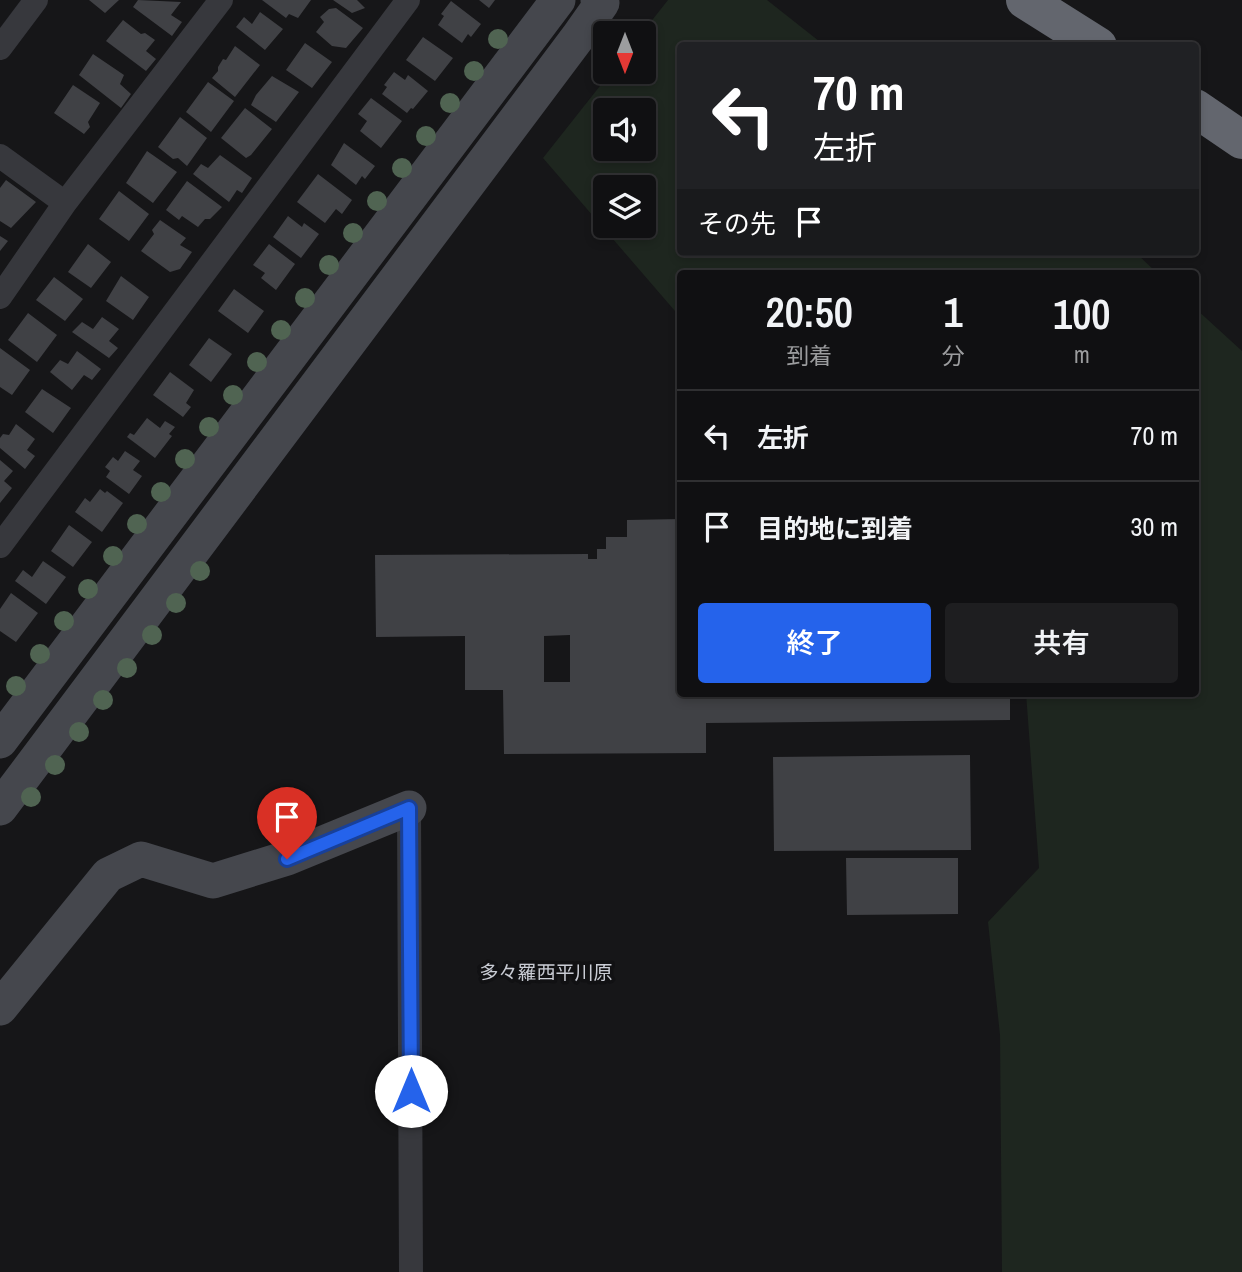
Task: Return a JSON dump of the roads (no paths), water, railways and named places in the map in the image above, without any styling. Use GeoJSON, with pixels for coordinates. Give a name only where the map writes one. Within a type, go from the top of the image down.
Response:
{"type":"FeatureCollection","features":[{"type":"Feature","properties":{"kind":"highway"},"geometry":{"type":"LineString","coordinates":[[1025,0],[1092,42]]}},
{"type":"Feature","properties":{"kind":"highway"},"geometry":{"type":"LineString","coordinates":[[1056,0],[1122,42]]}},
{"type":"Feature","properties":{"kind":"highway"},"geometry":{"type":"LineString","coordinates":[[1199,92],[1242,120]]}},
{"type":"Feature","properties":{"kind":"highway"},"geometry":{"type":"LineString","coordinates":[[1199,111],[1242,140]]}},
{"type":"Feature","properties":{"kind":"street"},"geometry":{"type":"LineString","coordinates":[[0,48],[36,0]]}},
{"type":"Feature","properties":{"kind":"street"},"geometry":{"type":"LineString","coordinates":[[0,297],[65,203],[221,0]]}},
{"type":"Feature","properties":{"kind":"street"},"geometry":{"type":"LineString","coordinates":[[0,547],[408,0]]}},
{"type":"Feature","properties":{"kind":"street"},"geometry":{"type":"LineString","coordinates":[[0,741],[558,0]]}},
{"type":"Feature","properties":{"kind":"street"},"geometry":{"type":"LineString","coordinates":[[0,808],[600,1]]}},
{"type":"Feature","properties":{"kind":"street"},"geometry":{"type":"LineString","coordinates":[[0,156],[65,203]]}},
{"type":"Feature","properties":{"kind":"street"},"geometry":{"type":"LineString","coordinates":[[0,1008],[108,875],[141,859],[213,881],[287,859],[409,808],[411,1272]]}},
{"type":"Feature","properties":{"kind":"district","name":"多々羅西平川原"},"geometry":{"type":"Point","coordinates":[546,972]}}]}
